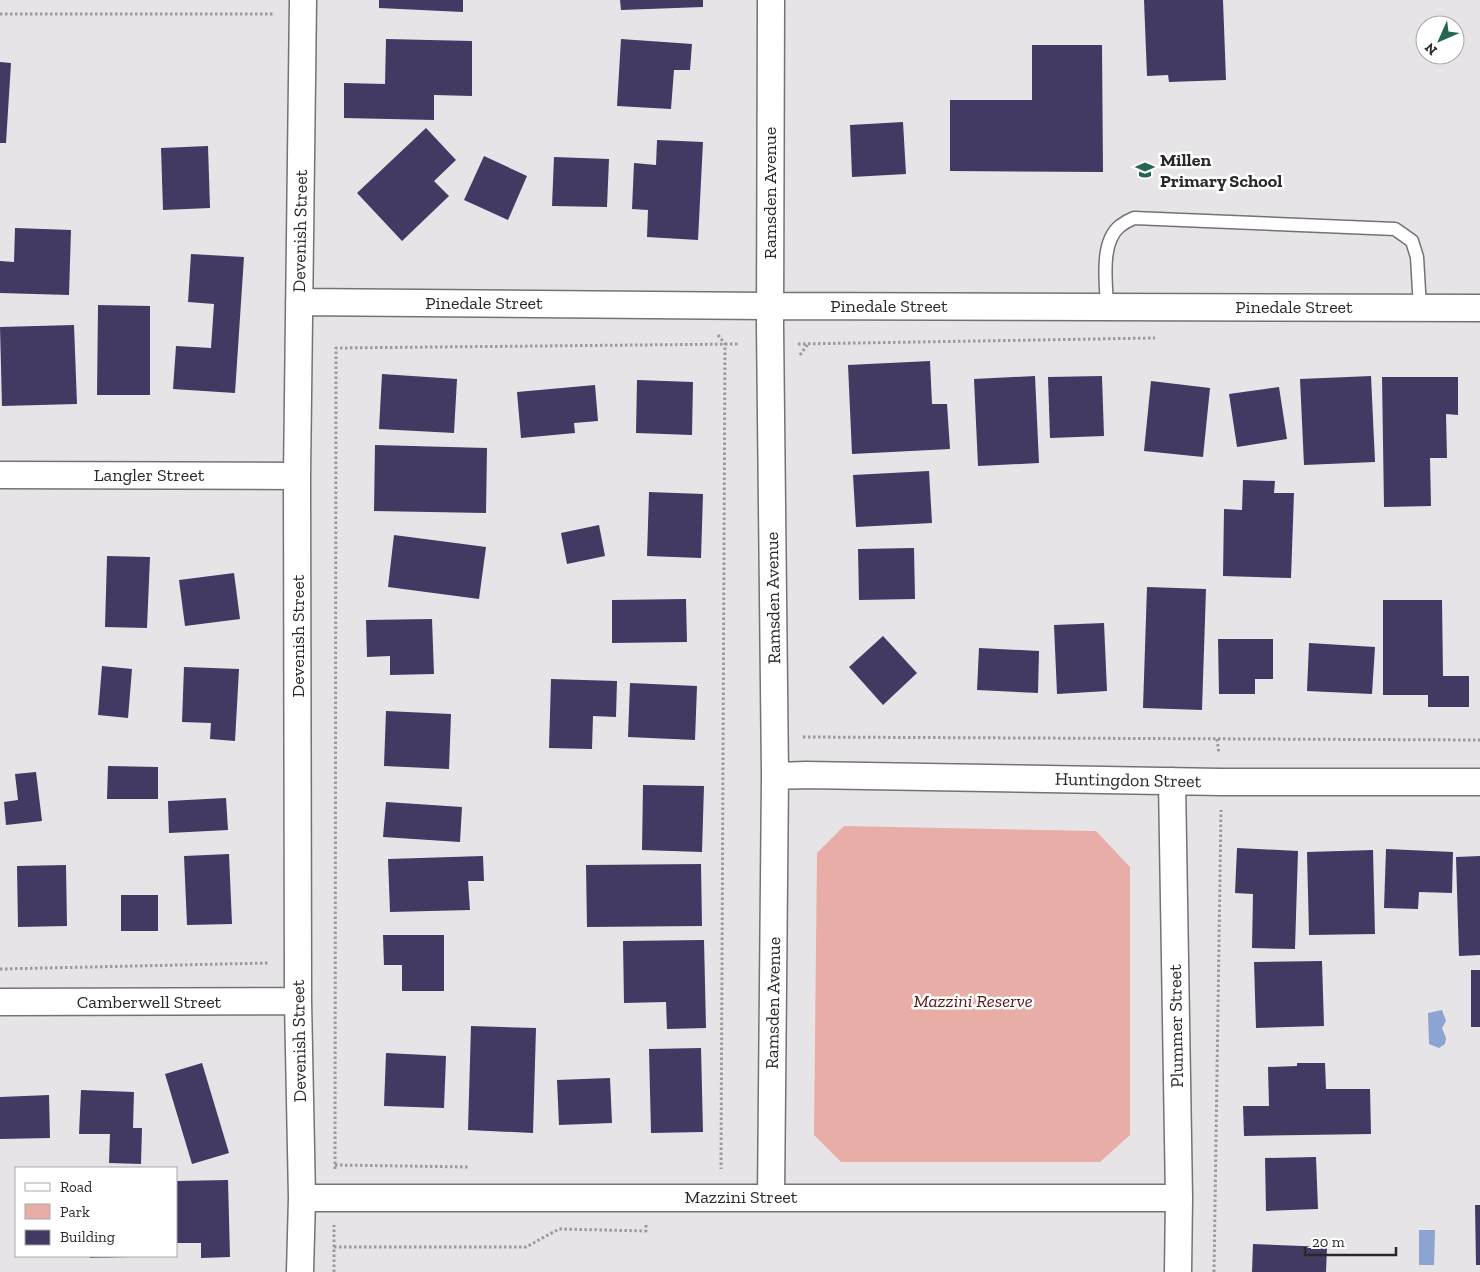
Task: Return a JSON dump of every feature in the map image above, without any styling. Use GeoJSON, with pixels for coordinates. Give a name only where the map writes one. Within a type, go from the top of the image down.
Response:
{"type":"FeatureCollection","features":[{"type":"Feature","properties":{"kind":"street","name":"Ramsden Avenue"},"geometry":{"type":"LineString","coordinates":[[770,1197],[775,776],[770,306],[771,0]]}},
{"type":"Feature","properties":{"kind":"street","name":"Devenish Street"},"geometry":{"type":"LineString","coordinates":[[300,1272],[302,1198],[298,1001],[297,476],[303,7]]}},
{"type":"Feature","properties":{"kind":"street","name":"Pinedale Street"},"geometry":{"type":"LineString","coordinates":[[299,302],[770,306],[1480,308]]}},
{"type":"Feature","properties":{"kind":"street","name":"Langler Street"},"geometry":{"type":"LineString","coordinates":[[0,475],[297,476]]}},
{"type":"Feature","properties":{"kind":"street","name":"Huntingdon Street"},"geometry":{"type":"LineString","coordinates":[[775,776],[806,774],[1221,782],[1480,782]]}},
{"type":"Feature","properties":{"kind":"street","name":"Plummer Street"},"geometry":{"type":"LineString","coordinates":[[1172,781],[1179,1198],[1178,1272]]}},
{"type":"Feature","properties":{"kind":"street","name":"Camberwell Street"},"geometry":{"type":"LineString","coordinates":[[0,1002],[298,1001]]}},
{"type":"Feature","properties":{"kind":"street","name":"Mazzini Street"},"geometry":{"type":"LineString","coordinates":[[302,1198],[1179,1198]]}},
{"type":"Feature","properties":{"kind":"lane"},"geometry":{"type":"LineString","coordinates":[[1107,306],[1106,260],[1110,240],[1119,226],[1134,218],[1395,229],[1412,241],[1418,257],[1420,308]]}},
{"type":"Feature","properties":{"kind":"path"},"geometry":{"type":"LineString","coordinates":[[0,14],[303,7]]}},
{"type":"Feature","properties":{"kind":"path"},"geometry":{"type":"LineString","coordinates":[[717,332],[725,344],[722,1197]]}},
{"type":"Feature","properties":{"kind":"path"},"geometry":{"type":"LineString","coordinates":[[798,344],[1164,338]]}},
{"type":"Feature","properties":{"kind":"path"},"geometry":{"type":"LineString","coordinates":[[334,1272],[336,348],[740,344]]}},
{"type":"Feature","properties":{"kind":"path"},"geometry":{"type":"LineString","coordinates":[[802,737],[1480,740]]}},
{"type":"Feature","properties":{"kind":"path"},"geometry":{"type":"LineString","coordinates":[[1214,1272],[1221,782],[1217,739]]}},
{"type":"Feature","properties":{"kind":"path"},"geometry":{"type":"LineString","coordinates":[[0,969],[298,963]]}},
{"type":"Feature","properties":{"kind":"path"},"geometry":{"type":"LineString","coordinates":[[334,1247],[526,1247],[559,1230],[646,1231],[647,1197]]}},
{"type":"Feature","properties":{"kind":"green space","name":"Mazzini Reserve"},"geometry":{"type":"Polygon","coordinates":[[[844,826],[1096,831],[1130,867],[1130,1135],[1100,1162],[841,1162],[814,1135],[817,853],[844,826]]]}},
{"type":"Feature","properties":{"kind":"water"},"geometry":{"type":"Polygon","coordinates":[[[1442,1010],[1446,1021],[1442,1028],[1446,1038],[1445,1044],[1439,1048],[1429,1044],[1428,1013],[1442,1010]]]}},
{"type":"Feature","properties":{"kind":"water"},"geometry":{"type":"Polygon","coordinates":[[[1419,1230],[1435,1230],[1434,1265],[1419,1265],[1419,1230]]]}},
{"type":"Feature","properties":{"kind":"building"},"geometry":{"type":"Polygon","coordinates":[[[379,0],[463,0],[463,12],[379,8],[379,0]]]}},
{"type":"Feature","properties":{"kind":"building"},"geometry":{"type":"Polygon","coordinates":[[[620,0],[703,0],[703,7],[621,10],[620,0]]]}},
{"type":"Feature","properties":{"kind":"building"},"geometry":{"type":"Polygon","coordinates":[[[1144,0],[1223,0],[1226,80],[1169,82],[1168,75],[1147,76],[1144,0]]]}},
{"type":"Feature","properties":{"kind":"building"},"geometry":{"type":"Polygon","coordinates":[[[386,39],[472,41],[472,96],[434,95],[434,120],[344,118],[344,83],[385,84],[386,39]]]}},
{"type":"Feature","properties":{"kind":"building"},"geometry":{"type":"Polygon","coordinates":[[[621,39],[692,44],[690,70],[674,70],[671,109],[617,106],[621,39]]]}},
{"type":"Feature","properties":{"kind":"building"},"geometry":{"type":"Polygon","coordinates":[[[1032,45],[1102,45],[1103,172],[950,171],[950,100],[1032,100],[1032,45]]]}},
{"type":"Feature","properties":{"kind":"building"},"geometry":{"type":"Polygon","coordinates":[[[0,62],[11,63],[6,143],[0,143],[0,62]]]}},
{"type":"Feature","properties":{"kind":"building"},"geometry":{"type":"Polygon","coordinates":[[[903,122],[906,174],[852,177],[850,125],[903,122]]]}},
{"type":"Feature","properties":{"kind":"building"},"geometry":{"type":"Polygon","coordinates":[[[426,128],[456,160],[434,181],[449,196],[402,241],[357,193],[426,128]]]}},
{"type":"Feature","properties":{"kind":"building"},"geometry":{"type":"Polygon","coordinates":[[[657,140],[703,142],[698,240],[647,237],[648,210],[632,209],[634,163],[656,165],[657,140]]]}},
{"type":"Feature","properties":{"kind":"building"},"geometry":{"type":"Polygon","coordinates":[[[208,146],[210,208],[163,210],[161,148],[208,146]]]}},
{"type":"Feature","properties":{"kind":"building"},"geometry":{"type":"Polygon","coordinates":[[[484,156],[527,176],[508,220],[464,200],[484,156]]]}},
{"type":"Feature","properties":{"kind":"building"},"geometry":{"type":"Polygon","coordinates":[[[554,157],[609,159],[607,207],[552,206],[554,157]]]}},
{"type":"Feature","properties":{"kind":"building"},"geometry":{"type":"Polygon","coordinates":[[[15,228],[71,230],[69,295],[0,293],[0,261],[14,262],[15,228]]]}},
{"type":"Feature","properties":{"kind":"building"},"geometry":{"type":"Polygon","coordinates":[[[191,254],[244,257],[235,393],[173,389],[176,346],[211,348],[214,304],[188,302],[191,254]]]}},
{"type":"Feature","properties":{"kind":"building"},"geometry":{"type":"Polygon","coordinates":[[[98,305],[150,306],[150,395],[97,395],[98,305]]]}},
{"type":"Feature","properties":{"kind":"building"},"geometry":{"type":"Polygon","coordinates":[[[74,325],[77,404],[2,406],[0,327],[74,325]]]}},
{"type":"Feature","properties":{"kind":"building"},"geometry":{"type":"Polygon","coordinates":[[[930,361],[932,404],[947,404],[950,449],[852,454],[848,365],[930,361]]]}},
{"type":"Feature","properties":{"kind":"building"},"geometry":{"type":"Polygon","coordinates":[[[382,374],[457,379],[454,433],[379,429],[382,374]]]}},
{"type":"Feature","properties":{"kind":"building"},"geometry":{"type":"Polygon","coordinates":[[[1035,376],[1039,463],[978,466],[974,379],[1035,376]]]}},
{"type":"Feature","properties":{"kind":"building"},"geometry":{"type":"Polygon","coordinates":[[[1102,376],[1104,436],[1050,438],[1048,377],[1102,376]]]}},
{"type":"Feature","properties":{"kind":"building"},"geometry":{"type":"Polygon","coordinates":[[[1371,376],[1375,462],[1304,465],[1300,379],[1371,376]]]}},
{"type":"Feature","properties":{"kind":"building"},"geometry":{"type":"Polygon","coordinates":[[[1382,377],[1458,377],[1458,415],[1446,414],[1447,458],[1430,458],[1431,506],[1384,507],[1382,377]]]}},
{"type":"Feature","properties":{"kind":"building"},"geometry":{"type":"Polygon","coordinates":[[[637,380],[693,382],[692,435],[636,433],[637,380]]]}},
{"type":"Feature","properties":{"kind":"building"},"geometry":{"type":"Polygon","coordinates":[[[1151,381],[1210,388],[1203,457],[1144,451],[1151,381]]]}},
{"type":"Feature","properties":{"kind":"building"},"geometry":{"type":"Polygon","coordinates":[[[595,385],[598,421],[574,423],[575,433],[521,438],[517,392],[595,385]]]}},
{"type":"Feature","properties":{"kind":"building"},"geometry":{"type":"Polygon","coordinates":[[[1279,387],[1287,439],[1237,447],[1229,394],[1279,387]]]}},
{"type":"Feature","properties":{"kind":"building"},"geometry":{"type":"Polygon","coordinates":[[[375,445],[487,448],[486,513],[374,511],[375,445]]]}},
{"type":"Feature","properties":{"kind":"building"},"geometry":{"type":"Polygon","coordinates":[[[929,471],[932,523],[856,527],[853,475],[929,471]]]}},
{"type":"Feature","properties":{"kind":"building"},"geometry":{"type":"Polygon","coordinates":[[[1243,480],[1275,481],[1274,493],[1294,493],[1291,578],[1223,576],[1224,509],[1242,510],[1243,480]]]}},
{"type":"Feature","properties":{"kind":"building"},"geometry":{"type":"Polygon","coordinates":[[[649,492],[703,494],[701,558],[647,556],[649,492]]]}},
{"type":"Feature","properties":{"kind":"building"},"geometry":{"type":"Polygon","coordinates":[[[599,525],[605,556],[567,564],[561,533],[599,525]]]}},
{"type":"Feature","properties":{"kind":"building"},"geometry":{"type":"Polygon","coordinates":[[[394,535],[486,547],[479,599],[388,587],[394,535]]]}},
{"type":"Feature","properties":{"kind":"building"},"geometry":{"type":"Polygon","coordinates":[[[914,548],[915,599],[859,600],[858,549],[914,548]]]}},
{"type":"Feature","properties":{"kind":"building"},"geometry":{"type":"Polygon","coordinates":[[[107,556],[150,557],[147,628],[105,627],[107,556]]]}},
{"type":"Feature","properties":{"kind":"building"},"geometry":{"type":"Polygon","coordinates":[[[234,573],[240,619],[185,626],[179,580],[234,573]]]}},
{"type":"Feature","properties":{"kind":"building"},"geometry":{"type":"Polygon","coordinates":[[[1147,587],[1206,589],[1202,710],[1143,708],[1147,587]]]}},
{"type":"Feature","properties":{"kind":"building"},"geometry":{"type":"Polygon","coordinates":[[[686,599],[687,642],[612,643],[612,600],[686,599]]]}},
{"type":"Feature","properties":{"kind":"building"},"geometry":{"type":"Polygon","coordinates":[[[1383,600],[1442,600],[1443,676],[1469,676],[1469,707],[1428,707],[1428,695],[1383,695],[1383,600]]]}},
{"type":"Feature","properties":{"kind":"building"},"geometry":{"type":"Polygon","coordinates":[[[432,619],[434,674],[390,675],[390,656],[367,657],[366,620],[432,619]]]}},
{"type":"Feature","properties":{"kind":"building"},"geometry":{"type":"Polygon","coordinates":[[[1104,623],[1107,691],[1057,694],[1054,625],[1104,623]]]}},
{"type":"Feature","properties":{"kind":"building"},"geometry":{"type":"Polygon","coordinates":[[[883,636],[917,673],[883,705],[849,667],[883,636]]]}},
{"type":"Feature","properties":{"kind":"building"},"geometry":{"type":"Polygon","coordinates":[[[1218,639],[1273,639],[1273,679],[1255,679],[1255,694],[1219,694],[1218,639]]]}},
{"type":"Feature","properties":{"kind":"building"},"geometry":{"type":"Polygon","coordinates":[[[1309,643],[1375,647],[1372,694],[1307,691],[1309,643]]]}},
{"type":"Feature","properties":{"kind":"building"},"geometry":{"type":"Polygon","coordinates":[[[979,648],[1039,651],[1038,693],[977,690],[979,648]]]}},
{"type":"Feature","properties":{"kind":"building"},"geometry":{"type":"Polygon","coordinates":[[[102,666],[132,669],[128,718],[98,715],[102,666]]]}},
{"type":"Feature","properties":{"kind":"building"},"geometry":{"type":"Polygon","coordinates":[[[184,667],[239,669],[235,741],[210,739],[211,723],[182,722],[184,667]]]}},
{"type":"Feature","properties":{"kind":"building"},"geometry":{"type":"Polygon","coordinates":[[[551,679],[617,681],[616,717],[593,716],[592,749],[549,748],[551,679]]]}},
{"type":"Feature","properties":{"kind":"building"},"geometry":{"type":"Polygon","coordinates":[[[630,683],[697,686],[695,740],[628,737],[630,683]]]}},
{"type":"Feature","properties":{"kind":"building"},"geometry":{"type":"Polygon","coordinates":[[[386,711],[451,714],[449,769],[384,766],[386,711]]]}},
{"type":"Feature","properties":{"kind":"building"},"geometry":{"type":"Polygon","coordinates":[[[108,766],[158,767],[158,799],[107,799],[108,766]]]}},
{"type":"Feature","properties":{"kind":"building"},"geometry":{"type":"Polygon","coordinates":[[[36,772],[42,821],[6,825],[4,802],[18,800],[15,774],[36,772]]]}},
{"type":"Feature","properties":{"kind":"building"},"geometry":{"type":"Polygon","coordinates":[[[643,785],[704,786],[702,852],[642,850],[643,785]]]}},
{"type":"Feature","properties":{"kind":"building"},"geometry":{"type":"Polygon","coordinates":[[[226,798],[228,830],[169,833],[168,801],[226,798]]]}},
{"type":"Feature","properties":{"kind":"building"},"geometry":{"type":"Polygon","coordinates":[[[386,802],[462,807],[460,842],[383,837],[386,802]]]}},
{"type":"Feature","properties":{"kind":"building"},"geometry":{"type":"Polygon","coordinates":[[[1237,848],[1298,851],[1295,949],[1252,948],[1253,894],[1235,893],[1237,848]]]}},
{"type":"Feature","properties":{"kind":"building"},"geometry":{"type":"Polygon","coordinates":[[[1386,849],[1453,852],[1452,893],[1419,892],[1418,909],[1384,908],[1386,849]]]}},
{"type":"Feature","properties":{"kind":"building"},"geometry":{"type":"Polygon","coordinates":[[[1373,850],[1375,934],[1309,935],[1307,852],[1373,850]]]}},
{"type":"Feature","properties":{"kind":"building"},"geometry":{"type":"Polygon","coordinates":[[[229,854],[232,924],[187,925],[184,856],[229,854]]]}},
{"type":"Feature","properties":{"kind":"building"},"geometry":{"type":"Polygon","coordinates":[[[483,856],[484,881],[468,881],[470,910],[390,912],[388,859],[483,856]]]}},
{"type":"Feature","properties":{"kind":"building"},"geometry":{"type":"Polygon","coordinates":[[[1480,856],[1480,955],[1459,956],[1456,857],[1480,856]]]}},
{"type":"Feature","properties":{"kind":"building"},"geometry":{"type":"Polygon","coordinates":[[[701,864],[702,926],[587,927],[586,865],[701,864]]]}},
{"type":"Feature","properties":{"kind":"building"},"geometry":{"type":"Polygon","coordinates":[[[66,865],[67,926],[18,927],[17,866],[66,865]]]}},
{"type":"Feature","properties":{"kind":"building"},"geometry":{"type":"Polygon","coordinates":[[[121,895],[158,895],[158,931],[121,931],[121,895]]]}},
{"type":"Feature","properties":{"kind":"building"},"geometry":{"type":"Polygon","coordinates":[[[383,935],[444,935],[444,991],[402,991],[402,965],[384,965],[383,935]]]}},
{"type":"Feature","properties":{"kind":"building"},"geometry":{"type":"Polygon","coordinates":[[[704,940],[706,1028],[667,1029],[666,1002],[624,1003],[623,941],[704,940]]]}},
{"type":"Feature","properties":{"kind":"building"},"geometry":{"type":"Polygon","coordinates":[[[1322,961],[1324,1026],[1256,1028],[1254,962],[1322,961]]]}},
{"type":"Feature","properties":{"kind":"building"},"geometry":{"type":"Polygon","coordinates":[[[1471,970],[1480,970],[1480,1027],[1471,1027],[1471,970]]]}},
{"type":"Feature","properties":{"kind":"building"},"geometry":{"type":"Polygon","coordinates":[[[471,1026],[536,1028],[533,1133],[468,1130],[471,1026]]]}},
{"type":"Feature","properties":{"kind":"building"},"geometry":{"type":"Polygon","coordinates":[[[701,1048],[703,1132],[651,1133],[649,1049],[701,1048]]]}},
{"type":"Feature","properties":{"kind":"building"},"geometry":{"type":"Polygon","coordinates":[[[386,1053],[446,1056],[444,1108],[384,1106],[386,1053]]]}},
{"type":"Feature","properties":{"kind":"building"},"geometry":{"type":"Polygon","coordinates":[[[202,1063],[229,1153],[192,1164],[165,1074],[202,1063]]]}},
{"type":"Feature","properties":{"kind":"building"},"geometry":{"type":"Polygon","coordinates":[[[1297,1063],[1325,1063],[1326,1089],[1370,1089],[1371,1134],[1244,1136],[1243,1106],[1269,1106],[1268,1067],[1297,1066],[1297,1063]]]}},
{"type":"Feature","properties":{"kind":"building"},"geometry":{"type":"Polygon","coordinates":[[[610,1078],[612,1123],[559,1125],[557,1080],[610,1078]]]}},
{"type":"Feature","properties":{"kind":"building"},"geometry":{"type":"Polygon","coordinates":[[[81,1090],[134,1092],[133,1128],[142,1128],[141,1164],[109,1163],[110,1134],[79,1134],[81,1090]]]}},
{"type":"Feature","properties":{"kind":"building"},"geometry":{"type":"Polygon","coordinates":[[[49,1095],[50,1138],[0,1139],[0,1097],[49,1095]]]}},
{"type":"Feature","properties":{"kind":"building"},"geometry":{"type":"Polygon","coordinates":[[[1316,1157],[1318,1209],[1266,1211],[1265,1158],[1316,1157]]]}},
{"type":"Feature","properties":{"kind":"building"},"geometry":{"type":"Polygon","coordinates":[[[228,1180],[230,1257],[201,1258],[201,1243],[178,1243],[178,1181],[228,1180]]]}},
{"type":"Feature","properties":{"kind":"building"},"geometry":{"type":"Polygon","coordinates":[[[1475,1205],[1480,1205],[1480,1265],[1476,1265],[1475,1205]]]}},
{"type":"Feature","properties":{"kind":"building"},"geometry":{"type":"Polygon","coordinates":[[[1253,1244],[1327,1247],[1326,1272],[1252,1272],[1253,1244]]]}},
{"type":"Feature","properties":{"kind":"building"},"geometry":{"type":"Polygon","coordinates":[[[90,1257],[128,1257],[90,1258],[90,1257]]]}},
{"type":"Feature","properties":{"kind":"place","name":"Millen Primary School"},"geometry":{"type":"Point","coordinates":[1145,170]}}]}
